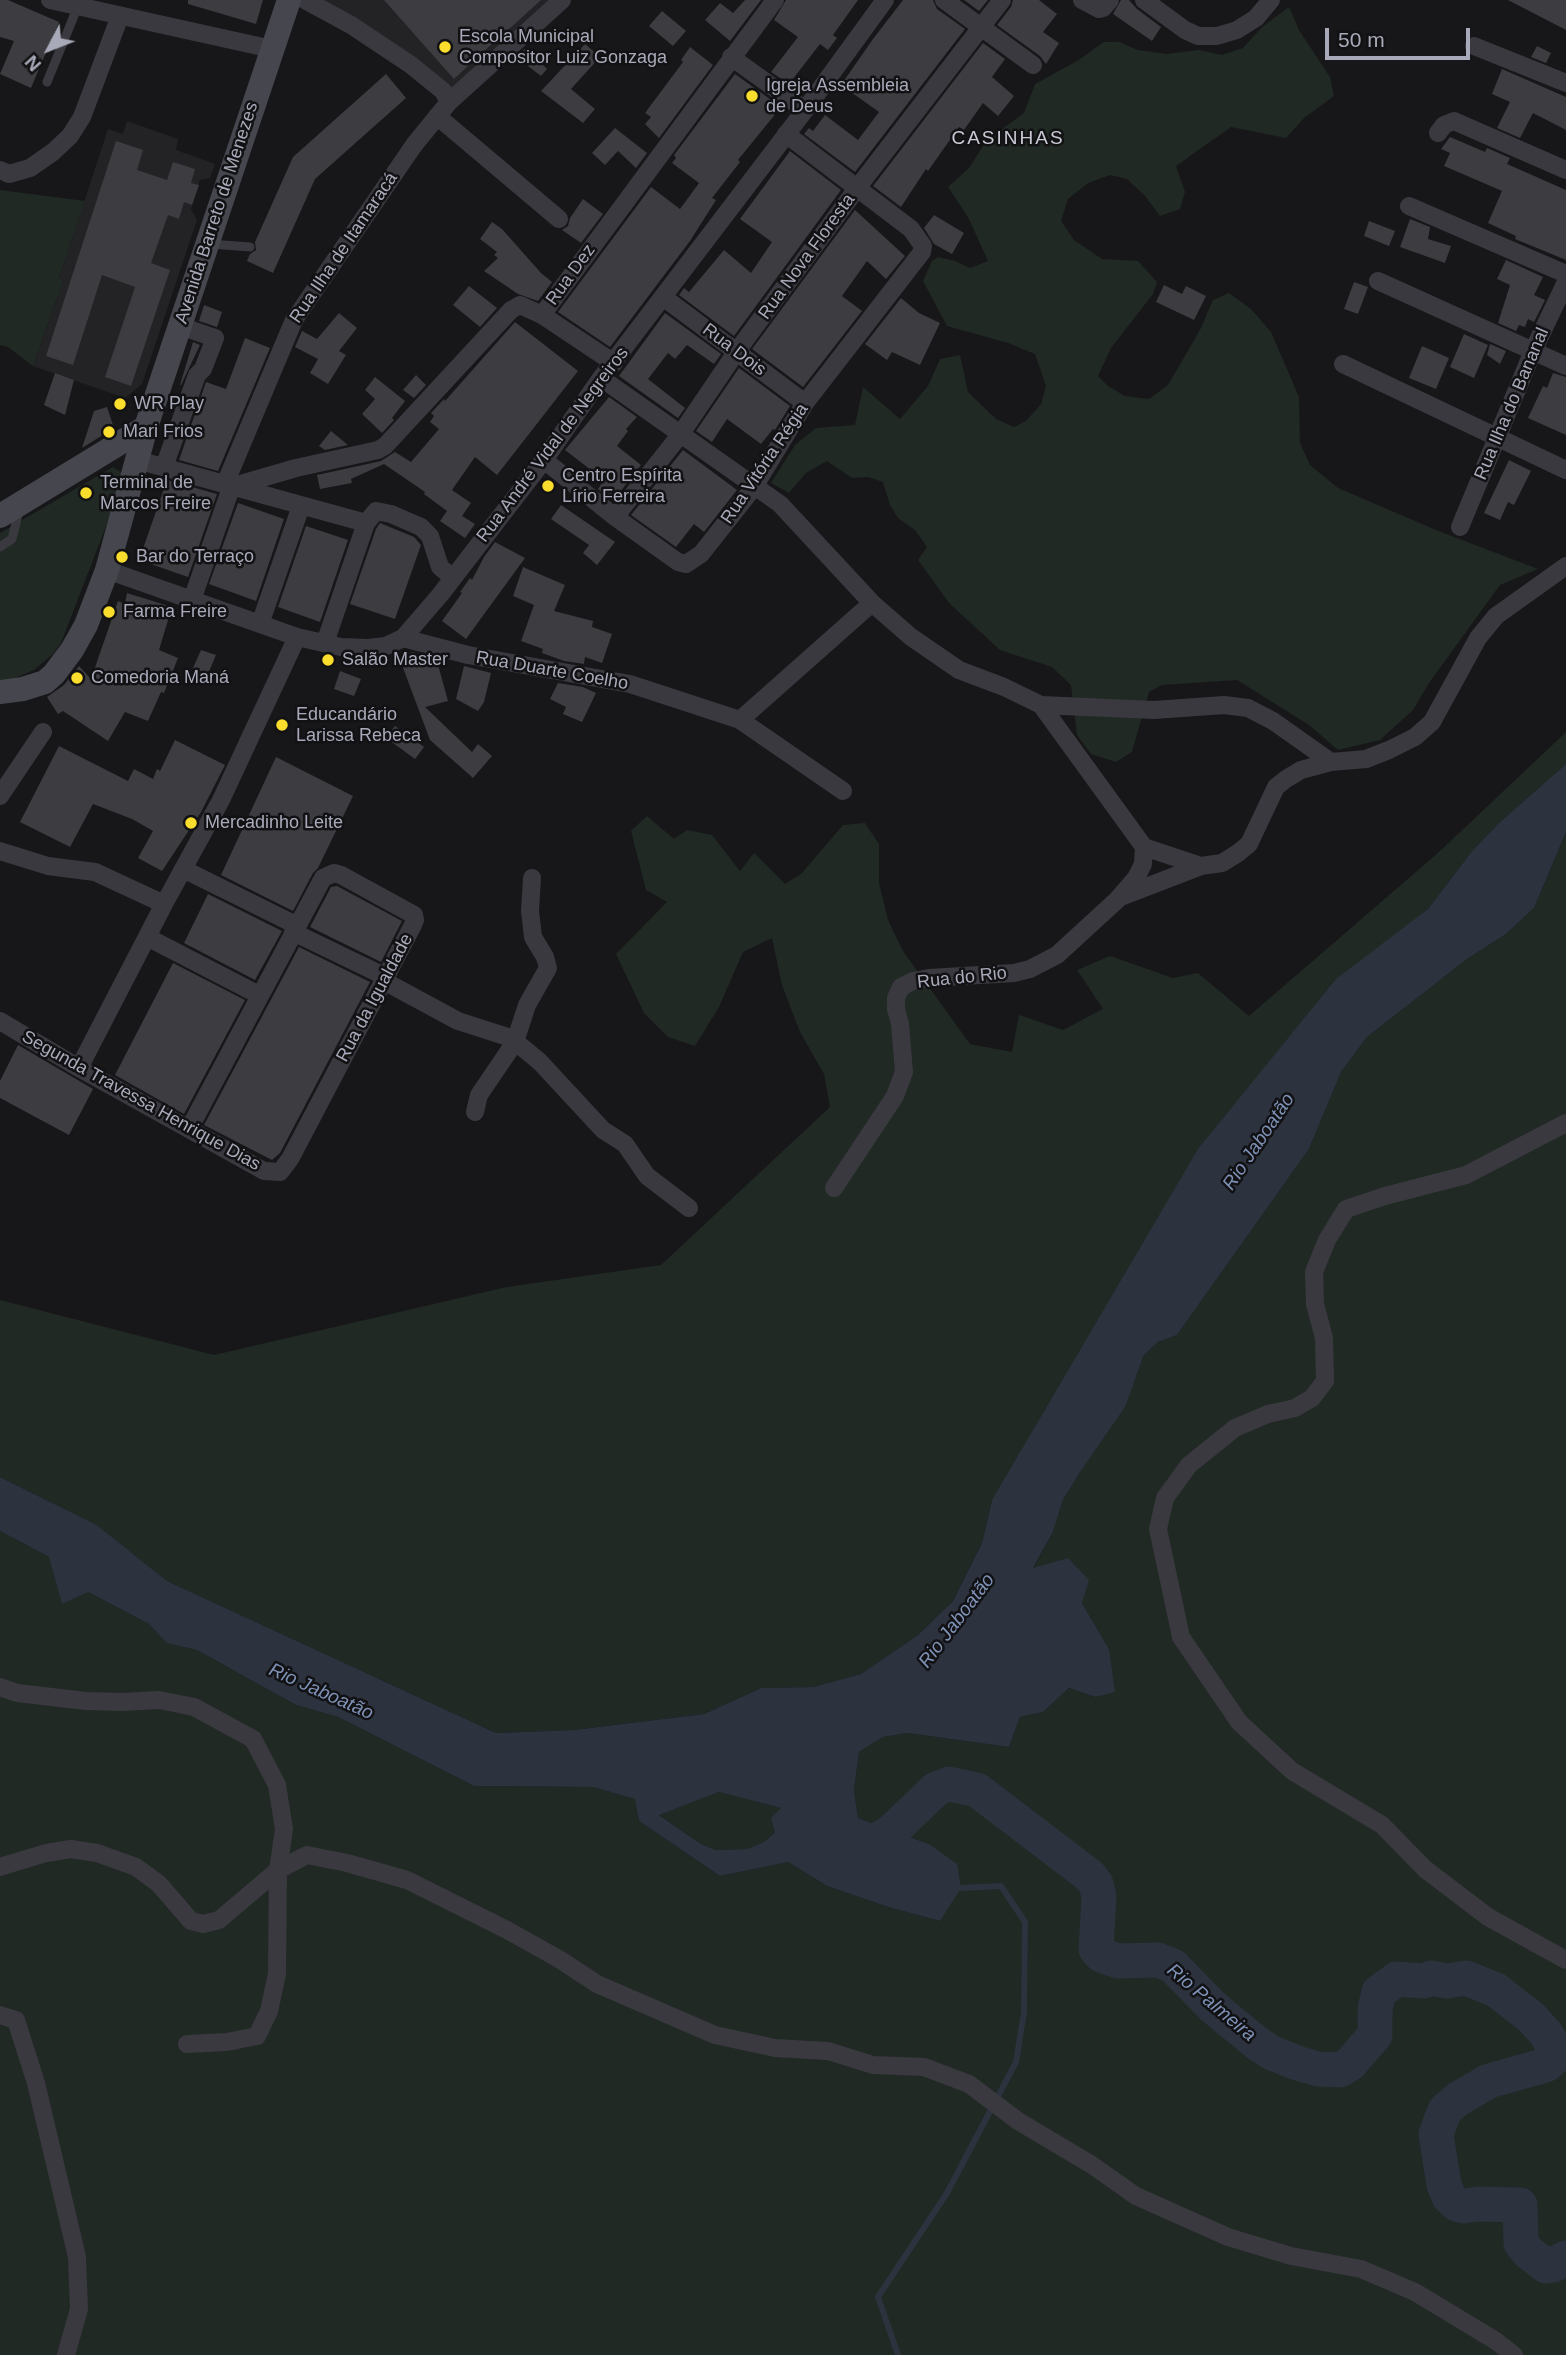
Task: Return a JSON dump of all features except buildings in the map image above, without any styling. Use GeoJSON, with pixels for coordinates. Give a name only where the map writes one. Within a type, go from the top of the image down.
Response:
{"type":"FeatureCollection","features":[{"type":"Feature","properties":{"kind":"main road","name":"Avenida Barreto de Menezes"},"geometry":{"type":"LineString","coordinates":[[0,692],[38,685],[54,674],[81,637],[107,570],[146,427],[289,0]]}},
{"type":"Feature","properties":{"kind":"main road"},"geometry":{"type":"LineString","coordinates":[[10,510],[146,427]]}},
{"type":"Feature","properties":{"kind":"street"},"geometry":{"type":"LineString","coordinates":[[50,0],[272,49]]}},
{"type":"Feature","properties":{"kind":"street"},"geometry":{"type":"LineString","coordinates":[[304,0],[351,25],[411,65],[443,91],[449,102]]}},
{"type":"Feature","properties":{"kind":"street","name":"Rua Ilha de Itamaracá"},"geometry":{"type":"LineString","coordinates":[[192,600],[230,485],[294,320],[414,145],[437,116],[562,0]]}},
{"type":"Feature","properties":{"kind":"street","name":"Rua Dez"},"geometry":{"type":"LineString","coordinates":[[230,485],[378,450],[511,310],[520,305],[542,315],[775,0]]}},
{"type":"Feature","properties":{"kind":"street","name":"Rua André Vidal de Negreiros"},"geometry":{"type":"LineString","coordinates":[[403,638],[544,460],[601,378],[805,110],[885,0]]}},
{"type":"Feature","properties":{"kind":"street"},"geometry":{"type":"LineString","coordinates":[[944,0],[1033,65]]}},
{"type":"Feature","properties":{"kind":"street","name":"Rua Nova Floresta"},"geometry":{"type":"LineString","coordinates":[[615,517],[680,435],[737,351],[858,187],[1002,0]]}},
{"type":"Feature","properties":{"kind":"street"},"geometry":{"type":"LineString","coordinates":[[1082,0],[1099,9],[1110,0]]}},
{"type":"Feature","properties":{"kind":"street"},"geometry":{"type":"LineString","coordinates":[[1144,0],[1185,30],[1198,36],[1217,36],[1237,30],[1256,18],[1271,0]]}},
{"type":"Feature","properties":{"kind":"street"},"geometry":{"type":"LineString","coordinates":[[0,170],[9,174],[30,168],[70,136],[82,117],[120,16]]}},
{"type":"Feature","properties":{"kind":"street"},"geometry":{"type":"LineString","coordinates":[[1474,46],[1566,83]]}},
{"type":"Feature","properties":{"kind":"street"},"geometry":{"type":"LineString","coordinates":[[731,57],[805,110]]}},
{"type":"Feature","properties":{"kind":"street"},"geometry":{"type":"LineString","coordinates":[[437,116],[559,219]]}},
{"type":"Feature","properties":{"kind":"street"},"geometry":{"type":"LineString","coordinates":[[1438,133],[1444,125],[1454,121],[1566,170]]}},
{"type":"Feature","properties":{"kind":"street"},"geometry":{"type":"LineString","coordinates":[[786,134],[858,187]]}},
{"type":"Feature","properties":{"kind":"street","name":"Rua Vitória Régia"},"geometry":{"type":"LineString","coordinates":[[544,460],[615,517],[678,562],[687,564],[701,554],[754,486],[805,403],[922,252],[922,242],[911,229],[858,187]]}},
{"type":"Feature","properties":{"kind":"street"},"geometry":{"type":"LineString","coordinates":[[1409,206],[1566,274]]}},
{"type":"Feature","properties":{"kind":"street"},"geometry":{"type":"LineString","coordinates":[[1378,281],[1566,366]]}},
{"type":"Feature","properties":{"kind":"street","name":"Rua Ilha do Bananal"},"geometry":{"type":"LineString","coordinates":[[1460,527],[1533,351],[1566,282]]}},
{"type":"Feature","properties":{"kind":"street","name":"Rua Dois"},"geometry":{"type":"LineString","coordinates":[[663,297],[805,403]]}},
{"type":"Feature","properties":{"kind":"street"},"geometry":{"type":"LineString","coordinates":[[542,315],[614,363]]}},
{"type":"Feature","properties":{"kind":"street"},"geometry":{"type":"LineString","coordinates":[[164,467],[197,374],[204,369],[215,338],[180,326]]}},
{"type":"Feature","properties":{"kind":"street"},"geometry":{"type":"LineString","coordinates":[[1343,364],[1566,470]]}},
{"type":"Feature","properties":{"kind":"street"},"geometry":{"type":"LineString","coordinates":[[601,378],[780,504],[872,603],[911,637],[959,670],[1041,705],[1154,710],[1224,705],[1248,708],[1273,721],[1331,762]]}},
{"type":"Feature","properties":{"kind":"street"},"geometry":{"type":"LineString","coordinates":[[137,460],[366,523]]}},
{"type":"Feature","properties":{"kind":"street"},"geometry":{"type":"LineString","coordinates":[[260,624],[301,506]]}},
{"type":"Feature","properties":{"kind":"street"},"geometry":{"type":"LineString","coordinates":[[325,643],[366,523],[372,514],[379,511],[418,524],[429,536],[440,566],[453,578]]}},
{"type":"Feature","properties":{"kind":"street"},"geometry":{"type":"LineString","coordinates":[[1119,898],[1201,866],[1222,863],[1238,853],[1249,844],[1276,788],[1301,770],[1331,762],[1366,759],[1415,737],[1432,722],[1478,638],[1496,616],[1566,566]]}},
{"type":"Feature","properties":{"kind":"street"},"geometry":{"type":"LineString","coordinates":[[107,570],[297,637],[368,648],[386,646],[403,638]]}},
{"type":"Feature","properties":{"kind":"street"},"geometry":{"type":"LineString","coordinates":[[740,720],[872,603]]}},
{"type":"Feature","properties":{"kind":"street"},"geometry":{"type":"LineString","coordinates":[[79,1068],[221,800],[297,637]]}},
{"type":"Feature","properties":{"kind":"street","name":"Rua Duarte Coelho"},"geometry":{"type":"LineString","coordinates":[[403,638],[468,655],[630,684],[740,720],[843,791]]}},
{"type":"Feature","properties":{"kind":"street"},"geometry":{"type":"LineString","coordinates":[[1041,705],[1144,848],[1201,866]]}},
{"type":"Feature","properties":{"kind":"street"},"geometry":{"type":"LineString","coordinates":[[0,796],[43,732]]}},
{"type":"Feature","properties":{"kind":"street","name":"Rua do Rio"},"geometry":{"type":"LineString","coordinates":[[834,1188],[895,1096],[904,1072],[896,1009],[896,998],[901,987],[929,978],[984,976],[1030,969],[1058,955],[1119,898],[1136,878],[1143,864],[1144,848]]}},
{"type":"Feature","properties":{"kind":"street"},"geometry":{"type":"LineString","coordinates":[[0,851],[48,866],[95,872],[164,904]]}},
{"type":"Feature","properties":{"kind":"street"},"geometry":{"type":"LineString","coordinates":[[183,869],[458,1021],[516,1042],[540,1062],[603,1130],[625,1144],[647,1176],[689,1208]]}},
{"type":"Feature","properties":{"kind":"street","name":"Rua da Igualdade"},"geometry":{"type":"LineString","coordinates":[[283,1169],[415,920],[414,915],[334,873],[323,878],[294,928]]}},
{"type":"Feature","properties":{"kind":"street"},"geometry":{"type":"LineString","coordinates":[[475,1112],[479,1095],[516,1042],[527,1005],[548,968],[533,937],[530,911],[532,878]]}},
{"type":"Feature","properties":{"kind":"street"},"geometry":{"type":"LineString","coordinates":[[189,1129],[294,928]]}},
{"type":"Feature","properties":{"kind":"street"},"geometry":{"type":"LineString","coordinates":[[147,937],[259,995]]}},
{"type":"Feature","properties":{"kind":"street","name":"Segunda Travessa Henrique Dias"},"geometry":{"type":"LineString","coordinates":[[3,1029],[264,1171],[274,1173],[283,1169]]}},
{"type":"Feature","properties":{"kind":"street"},"geometry":{"type":"LineString","coordinates":[[1566,1123],[1466,1175],[1346,1209],[1327,1240],[1314,1272],[1315,1304],[1324,1338],[1325,1381],[1312,1398],[1295,1408],[1268,1414],[1235,1427],[1189,1465],[1166,1498],[1158,1529],[1181,1637],[1239,1722],[1292,1771],[1382,1825],[1425,1869],[1488,1917],[1566,1960]]}},
{"type":"Feature","properties":{"kind":"street"},"geometry":{"type":"LineString","coordinates":[[0,1687],[17,1693],[86,1701],[159,1700],[194,1707],[253,1739],[276,1785],[284,1829],[278,1870],[277,1974],[269,2011],[257,2036],[227,2042],[187,2045]]}},
{"type":"Feature","properties":{"kind":"street"},"geometry":{"type":"LineString","coordinates":[[0,1867],[46,1853],[71,1849],[97,1853],[136,1867],[159,1884],[191,1921],[203,1924],[219,1920],[278,1870],[307,1856],[346,1863],[407,1880],[507,1930],[597,1984],[715,2035],[775,2048],[828,2051],[873,2065],[924,2067],[969,2084],[1136,2196],[1228,2237],[1291,2256],[1361,2269],[1415,2292],[1496,2341],[1514,2355]]}},
{"type":"Feature","properties":{"kind":"street"},"geometry":{"type":"LineString","coordinates":[[0,2015],[16,2020],[32,2070],[77,2257],[79,2309],[66,2355]]}},
{"type":"Feature","properties":{"kind":"lane"},"geometry":{"type":"LineString","coordinates":[[47,82],[78,6]]}},
{"type":"Feature","properties":{"kind":"lane"},"geometry":{"type":"LineString","coordinates":[[208,244],[250,247]]}},
{"type":"Feature","properties":{"kind":"lane"},"geometry":{"type":"LineString","coordinates":[[0,547],[12,539],[10,510]]}},
{"type":"Feature","properties":{"kind":"shaded area","name":"Escola Municipal Compositor Luiz Gonzaga"},"geometry":{"type":"Polygon","coordinates":[[[322,0],[551,0],[455,94],[322,0]]]}},
{"type":"Feature","properties":{"kind":"shaded area"},"geometry":{"type":"Polygon","coordinates":[[[1289,7],[1299,30],[1330,77],[1334,96],[1304,118],[1286,138],[1231,127],[1176,166],[1185,192],[1180,209],[1160,216],[1145,196],[1127,179],[1110,175],[1088,183],[1068,199],[1061,221],[1074,240],[1102,259],[1138,261],[1157,282],[1153,294],[1111,348],[1098,376],[1125,396],[1149,399],[1168,385],[1200,330],[1213,300],[1229,293],[1251,309],[1271,332],[1299,397],[1300,443],[1310,465],[1338,488],[1436,530],[1538,569],[1500,585],[1429,683],[1413,710],[1380,740],[1338,750],[1309,725],[1237,680],[1162,685],[1149,692],[1132,752],[1116,762],[1091,754],[1077,735],[1071,685],[1052,667],[1000,650],[949,603],[918,560],[927,547],[915,530],[898,518],[890,505],[883,482],[868,477],[852,478],[827,461],[806,473],[789,493],[771,483],[795,445],[816,428],[855,425],[863,387],[900,419],[928,386],[940,359],[960,355],[968,392],[996,419],[1014,427],[1026,421],[1041,404],[1046,386],[1035,354],[1008,343],[947,326],[923,281],[932,261],[938,257],[970,268],[988,261],[968,217],[948,187],[969,168],[987,140],[1024,113],[1035,84],[1077,61],[1104,42],[1119,42],[1138,50],[1167,54],[1199,50],[1222,55],[1243,48],[1262,27],[1289,7]]]}},
{"type":"Feature","properties":{"kind":"shaded area"},"geometry":{"type":"Polygon","coordinates":[[[127,121],[178,139],[176,150],[215,164],[210,178],[200,180],[191,209],[197,220],[142,384],[125,398],[33,366],[63,281],[59,279],[108,129],[123,134],[127,121]]]}},
{"type":"Feature","properties":{"kind":"shaded area"},"geometry":{"type":"Polygon","coordinates":[[[0,190],[85,201],[59,278],[63,281],[33,366],[8,347],[0,345],[0,190]]]}},
{"type":"Feature","properties":{"kind":"shaded area"},"geometry":{"type":"Polygon","coordinates":[[[113,467],[121,472],[122,485],[61,643],[53,654],[34,670],[0,682],[0,533],[113,467]]]}},
{"type":"Feature","properties":{"kind":"shaded area"},"geometry":{"type":"Polygon","coordinates":[[[1566,732],[1566,764],[1500,822],[1472,851],[1428,909],[1385,944],[992,1500],[982,1543],[953,1601],[918,1635],[861,1674],[813,1687],[761,1688],[704,1714],[574,1730],[496,1733],[167,1581],[97,1525],[0,1477],[0,1300],[214,1355],[507,1287],[661,1265],[830,1107],[824,1074],[800,1032],[782,985],[772,938],[743,952],[719,1007],[695,1046],[668,1037],[644,1013],[616,954],[667,902],[646,890],[631,831],[647,816],[674,839],[687,830],[712,835],[740,871],[754,853],[785,884],[801,874],[843,825],[865,823],[879,844],[879,883],[888,920],[903,951],[970,1044],[1012,1052],[1019,1015],[1063,1030],[1103,1009],[1077,970],[1110,956],[1173,978],[1198,973],[1249,1016],[1439,852],[1566,732]]]}},
{"type":"Feature","properties":{"kind":"shaded area"},"geometry":{"type":"Polygon","coordinates":[[[1566,832],[1566,2355],[0,2355],[0,1531],[49,1557],[88,1592],[149,1624],[168,1643],[197,1650],[296,1705],[338,1717],[474,1786],[593,1787],[636,1799],[639,1821],[720,1876],[788,1862],[827,1886],[940,1921],[929,1844],[858,1818],[854,1791],[859,1752],[883,1737],[907,1733],[1009,1747],[1020,1717],[1043,1712],[1069,1688],[1095,1697],[1109,1649],[1082,1603],[1033,1569],[1053,1532],[1063,1500],[1135,1380],[1144,1355],[1158,1342],[1177,1335],[1309,1149],[1341,1072],[1367,1037],[1467,959],[1506,934],[1534,908],[1566,832]]]}},
{"type":"Feature","properties":{"kind":"shaded area"},"geometry":{"type":"Polygon","coordinates":[[[719,1792],[782,1808],[775,1831],[765,1842],[747,1849],[716,1850],[701,1844],[658,1814],[719,1792]]]}},
{"type":"Feature","properties":{"kind":"water","name":"Rio Jaboatão"},"geometry":{"type":"Polygon","coordinates":[[[1566,764],[1566,832],[1534,908],[1506,934],[1467,959],[1367,1037],[1341,1072],[1309,1149],[1177,1335],[1158,1342],[1144,1355],[1125,1407],[1063,1500],[1053,1532],[1033,1568],[1068,1558],[1089,1580],[1082,1603],[1109,1649],[1115,1692],[1095,1697],[1069,1688],[1043,1712],[1020,1717],[1009,1747],[907,1733],[883,1737],[859,1752],[854,1791],[858,1818],[929,1844],[957,1864],[961,1888],[940,1921],[827,1886],[788,1862],[720,1876],[639,1821],[635,1799],[593,1787],[474,1786],[338,1717],[296,1705],[197,1650],[167,1643],[149,1624],[88,1592],[62,1604],[49,1557],[0,1531],[0,1477],[97,1525],[167,1581],[496,1733],[574,1730],[704,1714],[761,1688],[813,1687],[861,1674],[918,1635],[953,1601],[982,1543],[992,1500],[1198,1149],[1336,979],[1428,909],[1472,851],[1500,822],[1566,764]],[[719,1792],[659,1815],[701,1844],[716,1850],[747,1849],[764,1842],[775,1832],[771,1818],[781,1808],[719,1792]]]}},
{"type":"Feature","properties":{"kind":"waterway","name":"Rio Palmeira"},"geometry":{"type":"LineString","coordinates":[[849,1841],[873,1842],[890,1833],[936,1789],[949,1784],[977,1790],[1090,1876],[1096,1884],[1099,1897],[1096,1949],[1101,1955],[1118,1961],[1158,1960],[1173,1966],[1213,2007],[1258,2044],[1272,2053],[1318,2069],[1340,2070],[1350,2064],[1375,2035],[1375,2009],[1379,1992],[1397,1979],[1424,1981],[1431,1978],[1447,1981],[1466,1978],[1496,1990],[1532,2018],[1547,2035],[1557,2055],[1546,2065],[1489,2081],[1445,2110],[1436,2134],[1444,2185],[1449,2197],[1456,2204],[1520,2205],[1521,2243],[1528,2252],[1546,2266],[1566,2258]]}},
{"type":"Feature","properties":{"kind":"waterway"},"geometry":{"type":"LineString","coordinates":[[898,2355],[878,2297],[947,2193],[1016,2062],[1024,2012],[1025,1922],[1001,1886],[961,1888]]}},
{"type":"Feature","properties":{"kind":"place","name":"Escola Municipal Compositor Luiz Gonzaga"},"geometry":{"type":"Point","coordinates":[445,47]}},
{"type":"Feature","properties":{"kind":"place","name":"Igreja Assembleia de Deus"},"geometry":{"type":"Point","coordinates":[752,96]}},
{"type":"Feature","properties":{"kind":"place","name":"WR Play"},"geometry":{"type":"Point","coordinates":[120,404]}},
{"type":"Feature","properties":{"kind":"place","name":"Mari Frios"},"geometry":{"type":"Point","coordinates":[109,432]}},
{"type":"Feature","properties":{"kind":"place","name":"Centro Espírita Lírio Ferreira"},"geometry":{"type":"Point","coordinates":[548,486]}},
{"type":"Feature","properties":{"kind":"place","name":"Terminal de Marcos Freire"},"geometry":{"type":"Point","coordinates":[86,493]}},
{"type":"Feature","properties":{"kind":"place","name":"Bar do Terraço"},"geometry":{"type":"Point","coordinates":[122,557]}},
{"type":"Feature","properties":{"kind":"place","name":"Farma Freire"},"geometry":{"type":"Point","coordinates":[109,612]}},
{"type":"Feature","properties":{"kind":"place","name":"Salão Master"},"geometry":{"type":"Point","coordinates":[328,660]}},
{"type":"Feature","properties":{"kind":"place","name":"Comedoria Maná"},"geometry":{"type":"Point","coordinates":[77,678]}},
{"type":"Feature","properties":{"kind":"place","name":"Educandário Larissa Rebeca"},"geometry":{"type":"Point","coordinates":[282,725]}},
{"type":"Feature","properties":{"kind":"place","name":"Mercadinho Leite"},"geometry":{"type":"Point","coordinates":[191,823]}},
{"type":"Feature","properties":{"kind":"district","name":"CASINHAS"},"geometry":{"type":"Point","coordinates":[1008,139]}}]}
